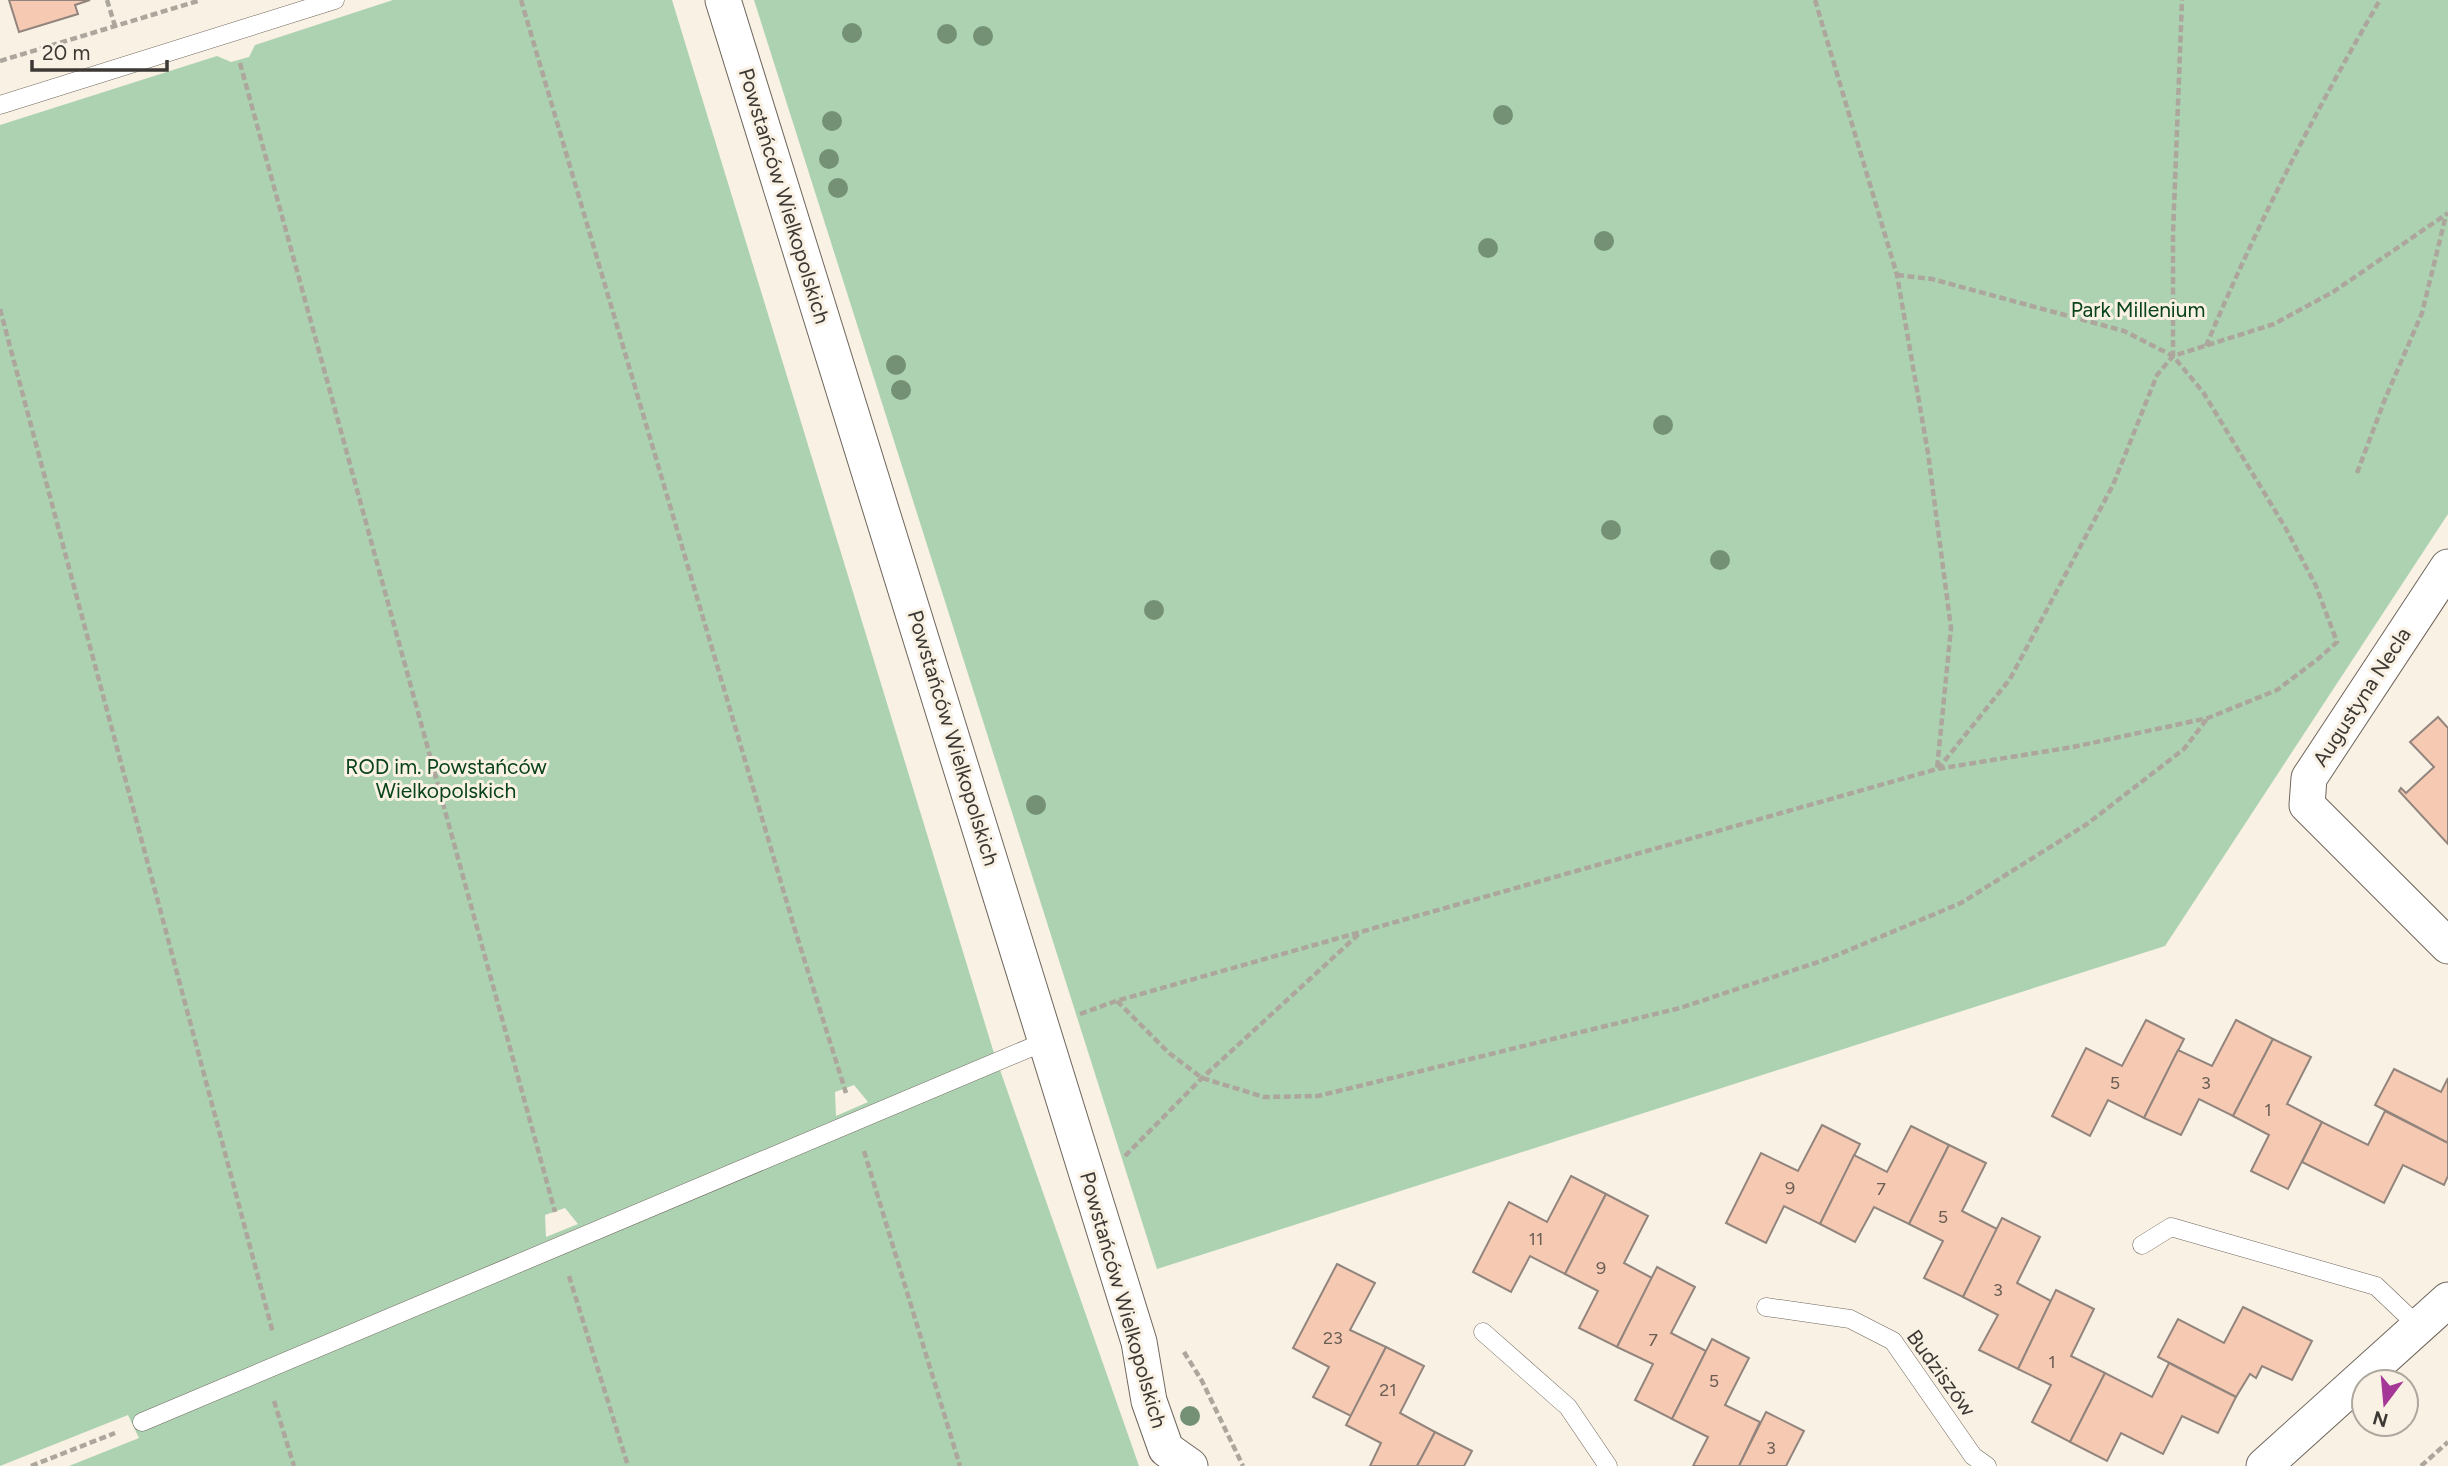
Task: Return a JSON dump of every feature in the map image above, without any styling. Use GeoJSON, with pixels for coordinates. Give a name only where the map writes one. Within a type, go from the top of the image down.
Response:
{"type":"FeatureCollection","features":[{"type":"Feature","properties":{"kind":"street","name":"Powstańców Wielkopolskich"},"geometry":{"type":"LineString","coordinates":[[723,0],[1139,1342],[1149,1401],[1166,1448],[1190,1466]]}},
{"type":"Feature","properties":{"kind":"street","name":"Augustyna Necla"},"geometry":{"type":"LineString","coordinates":[[2448,568],[2309,778],[2307,805],[2448,946]]}},
{"type":"Feature","properties":{"kind":"street"},"geometry":{"type":"LineString","coordinates":[[2264,1466],[2448,1300]]}},
{"type":"Feature","properties":{"kind":"lane"},"geometry":{"type":"LineString","coordinates":[[0,105],[334,0]]}},
{"type":"Feature","properties":{"kind":"lane"},"geometry":{"type":"LineString","coordinates":[[142,1422],[1044,1034]]}},
{"type":"Feature","properties":{"kind":"lane"},"geometry":{"type":"LineString","coordinates":[[2142,1245],[2171,1227],[2376,1286],[2418,1326]]}},
{"type":"Feature","properties":{"kind":"lane","name":"Budziszów"},"geometry":{"type":"LineString","coordinates":[[1766,1307],[1850,1319],[1893,1340],[1973,1456],[1987,1466]]}},
{"type":"Feature","properties":{"kind":"lane"},"geometry":{"type":"LineString","coordinates":[[1483,1332],[1568,1408],[1608,1466]]}},
{"type":"Feature","properties":{"kind":"path"},"geometry":{"type":"LineString","coordinates":[[107,0],[115,26]]}},
{"type":"Feature","properties":{"kind":"path"},"geometry":{"type":"LineString","coordinates":[[0,61],[201,0]]}},
{"type":"Feature","properties":{"kind":"path"},"geometry":{"type":"LineString","coordinates":[[520,0],[795,930],[845,1088]]}},
{"type":"Feature","properties":{"kind":"path"},"geometry":{"type":"LineString","coordinates":[[1815,0],[1897,275],[1927,453],[1951,628],[1937,769]]}},
{"type":"Feature","properties":{"kind":"path"},"geometry":{"type":"LineString","coordinates":[[2173,356],[2173,234],[2182,0]]}},
{"type":"Feature","properties":{"kind":"path"},"geometry":{"type":"LineString","coordinates":[[2206,346],[2265,214],[2380,0]]}},
{"type":"Feature","properties":{"kind":"path"},"geometry":{"type":"LineString","coordinates":[[240,60],[554,1211]]}},
{"type":"Feature","properties":{"kind":"path"},"geometry":{"type":"LineString","coordinates":[[1937,769],[2010,679],[2113,485],[2157,375],[2173,356],[2274,324],[2333,292],[2447,213]]}},
{"type":"Feature","properties":{"kind":"path"},"geometry":{"type":"LineString","coordinates":[[2357,473],[2385,398],[2422,313],[2447,213]]}},
{"type":"Feature","properties":{"kind":"path"},"geometry":{"type":"LineString","coordinates":[[1044,1034],[1116,1001],[1937,769],[2073,747],[2208,718],[2277,690],[2318,660],[2337,642],[2316,586],[2285,527],[2203,391],[2173,356],[2124,331],[1931,279],[1897,275]]}},
{"type":"Feature","properties":{"kind":"path"},"geometry":{"type":"LineString","coordinates":[[0,309],[275,1341]]}},
{"type":"Feature","properties":{"kind":"path"},"geometry":{"type":"LineString","coordinates":[[1116,1001],[1169,1053],[1202,1079],[1264,1097],[1318,1096],[1680,1008],[1830,958],[1961,903],[2087,824],[2184,749],[2208,718]]}},
{"type":"Feature","properties":{"kind":"path"},"geometry":{"type":"LineString","coordinates":[[1092,1189],[1202,1079],[1361,933]]}},
{"type":"Feature","properties":{"kind":"path"},"geometry":{"type":"LineString","coordinates":[[862,1143],[960,1466]]}},
{"type":"Feature","properties":{"kind":"path"},"geometry":{"type":"LineString","coordinates":[[566,1266],[628,1466]]}},
{"type":"Feature","properties":{"kind":"path"},"geometry":{"type":"LineString","coordinates":[[1178,1341],[1202,1381],[1243,1466]]}},
{"type":"Feature","properties":{"kind":"path"},"geometry":{"type":"LineString","coordinates":[[271,1391],[294,1466]]}},
{"type":"Feature","properties":{"kind":"path"},"geometry":{"type":"LineString","coordinates":[[31,1466],[142,1422]]}},
{"type":"Feature","properties":{"kind":"path"},"geometry":{"type":"LineString","coordinates":[[2421,1466],[2448,1442]]}},
{"type":"Feature","properties":{"kind":"green space","name":"ROD im. Powstańców Wielkopolskich"},"geometry":{"type":"Polygon","coordinates":[[[393,0],[672,0],[993,1050],[1139,1466],[69,1466],[139,1438],[128,1415],[0,1466],[0,125],[217,56],[231,62],[249,57],[255,45],[393,0]],[[854,1085],[835,1092],[836,1116],[868,1102],[854,1085]],[[565,1208],[545,1215],[546,1237],[578,1224],[565,1208]]]}},
{"type":"Feature","properties":{"kind":"green space","name":"Park Millenium"},"geometry":{"type":"Polygon","coordinates":[[[754,0],[2448,0],[2448,514],[2165,946],[1157,1269],[754,0]]]}},
{"type":"Feature","properties":{"kind":"building"},"geometry":{"type":"Polygon","coordinates":[[[9,0],[90,0],[75,5],[78,14],[19,32],[9,0]]]}},
{"type":"Feature","properties":{"kind":"building"},"geometry":{"type":"Polygon","coordinates":[[[2438,717],[2448,728],[2448,844],[2399,791],[2401,788],[2406,793],[2434,767],[2410,742],[2438,717]]]}},
{"type":"Feature","properties":{"kind":"building"},"geometry":{"type":"Polygon","coordinates":[[[2146,1020],[2184,1039],[2144,1118],[2108,1100],[2090,1136],[2052,1116],[2086,1048],[2122,1066],[2146,1020]]]}},
{"type":"Feature","properties":{"kind":"building"},"geometry":{"type":"Polygon","coordinates":[[[2236,1020],[2273,1039],[2233,1116],[2199,1099],[2181,1135],[2144,1118],[2178,1050],[2212,1066],[2236,1020]]]}},
{"type":"Feature","properties":{"kind":"building"},"geometry":{"type":"Polygon","coordinates":[[[2273,1039],[2311,1057],[2287,1104],[2322,1122],[2288,1189],[2251,1171],[2269,1135],[2233,1116],[2273,1039]]]}},
{"type":"Feature","properties":{"kind":"building"},"geometry":{"type":"Polygon","coordinates":[[[2394,1069],[2441,1092],[2448,1078],[2448,1143],[2375,1105],[2394,1069]]]}},
{"type":"Feature","properties":{"kind":"building"},"geometry":{"type":"Polygon","coordinates":[[[2385,1111],[2448,1143],[2448,1176],[2444,1185],[2403,1165],[2384,1203],[2302,1162],[2322,1122],[2368,1145],[2385,1111]]]}},
{"type":"Feature","properties":{"kind":"building"},"geometry":{"type":"Polygon","coordinates":[[[1822,1125],[1860,1144],[1820,1224],[1784,1206],[1766,1243],[1726,1223],[1761,1153],[1798,1171],[1822,1125]]]}},
{"type":"Feature","properties":{"kind":"building"},"geometry":{"type":"Polygon","coordinates":[[[1911,1126],[1949,1145],[1909,1224],[1874,1207],[1855,1242],[1820,1224],[1854,1155],[1887,1172],[1911,1126]]]}},
{"type":"Feature","properties":{"kind":"building"},"geometry":{"type":"Polygon","coordinates":[[[1949,1145],[1986,1163],[1962,1211],[1997,1229],[1963,1297],[1924,1278],[1943,1241],[1909,1224],[1949,1145]]]}},
{"type":"Feature","properties":{"kind":"building"},"geometry":{"type":"Polygon","coordinates":[[[1571,1176],[1606,1194],[1565,1274],[1530,1256],[1511,1292],[1473,1272],[1509,1202],[1547,1222],[1571,1176]]]}},
{"type":"Feature","properties":{"kind":"building"},"geometry":{"type":"Polygon","coordinates":[[[1606,1194],[1648,1216],[1624,1263],[1652,1278],[1617,1347],[1579,1328],[1598,1291],[1565,1274],[1606,1194]]]}},
{"type":"Feature","properties":{"kind":"building"},"geometry":{"type":"Polygon","coordinates":[[[2002,1218],[2040,1237],[2017,1283],[2051,1301],[2018,1369],[1979,1350],[1998,1315],[1963,1297],[2002,1218]]]}},
{"type":"Feature","properties":{"kind":"building"},"geometry":{"type":"Polygon","coordinates":[[[1337,1264],[1375,1283],[1350,1330],[1386,1347],[1351,1416],[1313,1397],[1329,1367],[1293,1348],[1337,1264]]]}},
{"type":"Feature","properties":{"kind":"building"},"geometry":{"type":"Polygon","coordinates":[[[1657,1267],[1695,1287],[1671,1333],[1706,1351],[1672,1419],[1635,1400],[1653,1364],[1617,1347],[1657,1267]]]}},
{"type":"Feature","properties":{"kind":"building"},"geometry":{"type":"Polygon","coordinates":[[[2056,1290],[2094,1309],[2071,1356],[2105,1373],[2070,1442],[2032,1422],[2051,1385],[2018,1369],[2056,1290]]]}},
{"type":"Feature","properties":{"kind":"building"},"geometry":{"type":"Polygon","coordinates":[[[2243,1307],[2312,1341],[2292,1380],[2262,1366],[2256,1378],[2250,1374],[2236,1397],[2158,1357],[2178,1319],[2224,1343],[2243,1307]]]}},
{"type":"Feature","properties":{"kind":"building"},"geometry":{"type":"Polygon","coordinates":[[[1712,1339],[1749,1358],[1725,1405],[1760,1422],[1739,1466],[1693,1466],[1708,1437],[1672,1419],[1712,1339]]]}},
{"type":"Feature","properties":{"kind":"building"},"geometry":{"type":"Polygon","coordinates":[[[1386,1347],[1424,1366],[1400,1413],[1435,1432],[1417,1466],[1370,1466],[1381,1443],[1346,1425],[1386,1347]]]}},
{"type":"Feature","properties":{"kind":"building"},"geometry":{"type":"Polygon","coordinates":[[[2169,1363],[2236,1397],[2218,1433],[2182,1416],[2163,1454],[2121,1433],[2107,1461],[2070,1442],[2105,1373],[2152,1397],[2169,1363]]]}},
{"type":"Feature","properties":{"kind":"building"},"geometry":{"type":"Polygon","coordinates":[[[1766,1412],[1804,1431],[1786,1466],[1739,1466],[1766,1412]]]}},
{"type":"Feature","properties":{"kind":"building"},"geometry":{"type":"Polygon","coordinates":[[[1435,1432],[1472,1451],[1464,1466],[1417,1466],[1435,1432]]]}}]}
